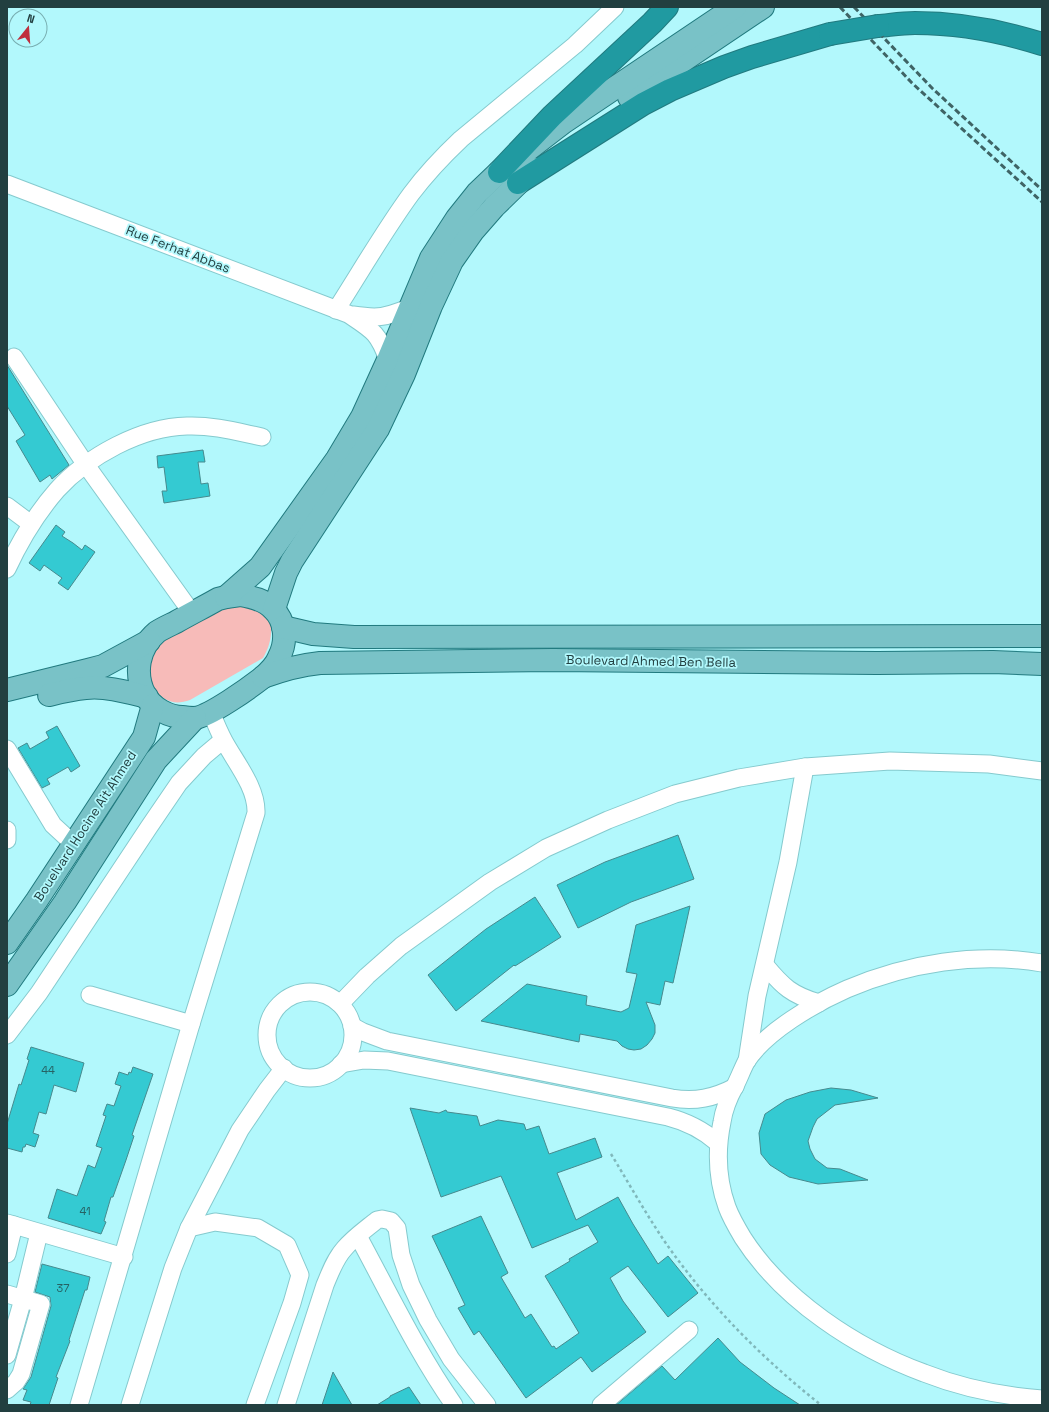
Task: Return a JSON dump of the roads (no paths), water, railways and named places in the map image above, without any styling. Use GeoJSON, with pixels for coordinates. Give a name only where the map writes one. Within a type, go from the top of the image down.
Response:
{"type":"FeatureCollection","features":[{"type":"Feature","properties":{"kind":"highway"},"geometry":{"type":"LineString","coordinates":[[499,172],[552,116],[652,23],[667,7]]}},
{"type":"Feature","properties":{"kind":"highway"},"geometry":{"type":"LineString","coordinates":[[518,183],[644,104],[670,90],[752,57],[830,34],[878,26],[914,23],[950,24],[986,29],[1042,44]]}},
{"type":"Feature","properties":{"kind":"main road"},"geometry":{"type":"LineString","coordinates":[[203,715],[178,717],[164,712],[150,701],[142,689],[139,677],[139,664],[142,652],[149,641],[158,632],[192,612],[226,596],[260,567],[337,459],[362,417],[431,258],[457,218],[477,193],[499,172],[564,122],[735,7]]}},
{"type":"Feature","properties":{"kind":"main road"},"geometry":{"type":"LineString","coordinates":[[278,618],[286,573],[292,561],[378,429],[404,374],[431,306],[452,261],[473,231],[518,183],[567,138],[763,7]]}},
{"type":"Feature","properties":{"kind":"main road"},"geometry":{"type":"LineString","coordinates":[[7,986],[65,902],[156,760],[203,715],[263,677],[280,656],[284,632],[278,618],[254,598],[240,595],[226,596]]}},
{"type":"Feature","properties":{"kind":"main road","name":"Boulevard Ahmed Ben Bella"},"geometry":{"type":"LineString","coordinates":[[278,618],[313,634],[354,637],[1042,636]]}},
{"type":"Feature","properties":{"kind":"main road"},"geometry":{"type":"LineString","coordinates":[[7,690],[103,666],[149,641]]}},
{"type":"Feature","properties":{"kind":"main road","name":"Boulevard Ahmed Ben Bella"},"geometry":{"type":"LineString","coordinates":[[263,677],[304,664],[343,663],[552,660],[877,663],[993,662],[1042,664]]}},
{"type":"Feature","properties":{"kind":"main road"},"geometry":{"type":"LineString","coordinates":[[7,704],[86,687],[114,689],[150,701]]}},
{"type":"Feature","properties":{"kind":"main road","name":"Bouelvard Hocine Ait Ahmed"},"geometry":{"type":"LineString","coordinates":[[8,939],[144,737],[150,701]]}},
{"type":"Feature","properties":{"kind":"street"},"geometry":{"type":"LineString","coordinates":[[342,312],[398,213],[412,193],[444,156],[461,139],[575,45],[615,7]]}},
{"type":"Feature","properties":{"kind":"street","name":"Rue Ferhat Abbas"},"geometry":{"type":"LineString","coordinates":[[7,184],[342,312],[378,318],[409,308]]}},
{"type":"Feature","properties":{"kind":"street","name":"Rue Ferhat Abbas"},"geometry":{"type":"LineString","coordinates":[[342,312],[374,333],[383,346],[388,360]]}},
{"type":"Feature","properties":{"kind":"street"},"geometry":{"type":"LineString","coordinates":[[14,357],[86,465],[192,612]]}},
{"type":"Feature","properties":{"kind":"street"},"geometry":{"type":"LineString","coordinates":[[7,569],[31,524],[58,489],[86,465],[123,441],[150,431],[187,426],[212,427],[262,437]]}},
{"type":"Feature","properties":{"kind":"street"},"geometry":{"type":"LineString","coordinates":[[7,506],[31,524]]}},
{"type":"Feature","properties":{"kind":"street"},"geometry":{"type":"LineString","coordinates":[[79,1405],[256,813],[256,803],[252,791],[223,740],[203,715]]}},
{"type":"Feature","properties":{"kind":"street"},"geometry":{"type":"LineString","coordinates":[[7,1034],[39,992],[179,783],[204,756],[223,740]]}},
{"type":"Feature","properties":{"kind":"street"},"geometry":{"type":"LineString","coordinates":[[7,750],[53,825],[66,837],[75,841]]}},
{"type":"Feature","properties":{"kind":"street"},"geometry":{"type":"LineString","coordinates":[[340,1004],[367,976],[401,946],[490,882],[546,848],[608,820],[674,794],[739,778],[805,766],[890,761],[989,764],[1042,771]]}},
{"type":"Feature","properties":{"kind":"street"},"geometry":{"type":"LineString","coordinates":[[747,1061],[757,996],[788,862],[805,766]]}},
{"type":"Feature","properties":{"kind":"street"},"geometry":{"type":"LineString","coordinates":[[7,830],[7,840]]}},
{"type":"Feature","properties":{"kind":"street"},"geometry":{"type":"LineString","coordinates":[[1042,963],[985,959],[925,965],[903,970],[860,984],[820,1003],[778,1030],[763,1042],[747,1061],[735,1087],[728,1097],[723,1114],[718,1143],[718,1160],[722,1193],[735,1225],[767,1270],[808,1308],[853,1339],[893,1360],[923,1373],[998,1394],[1042,1399]]}},
{"type":"Feature","properties":{"kind":"street"},"geometry":{"type":"LineString","coordinates":[[765,965],[778,981],[793,994],[820,1003]]}},
{"type":"Feature","properties":{"kind":"street"},"geometry":{"type":"LineString","coordinates":[[308,992],[333,998],[345,1010],[352,1026],[352,1042],[348,1054],[341,1064],[328,1073],[313,1077],[298,1075],[284,1068],[273,1055],[268,1038],[270,1022],[278,1007],[291,996],[308,992]]}},
{"type":"Feature","properties":{"kind":"street"},"geometry":{"type":"LineString","coordinates":[[90,995],[192,1024]]}},
{"type":"Feature","properties":{"kind":"street"},"geometry":{"type":"LineString","coordinates":[[352,1026],[387,1041],[672,1098],[700,1100],[718,1095],[735,1087]]}},
{"type":"Feature","properties":{"kind":"street"},"geometry":{"type":"LineString","coordinates":[[341,1064],[364,1060],[388,1061],[668,1117],[687,1122],[695,1126],[718,1143]]}},
{"type":"Feature","properties":{"kind":"street"},"geometry":{"type":"LineString","coordinates":[[130,1405],[173,1268],[189,1228],[240,1130],[284,1068]]}},
{"type":"Feature","properties":{"kind":"street"},"geometry":{"type":"LineString","coordinates":[[286,1405],[327,1280],[338,1257],[343,1250],[358,1236],[377,1220],[382,1218],[391,1221],[397,1228],[401,1255],[406,1273],[438,1338],[451,1359],[487,1405]]}},
{"type":"Feature","properties":{"kind":"street"},"geometry":{"type":"LineString","coordinates":[[189,1228],[215,1222],[258,1228],[287,1245],[300,1275],[292,1303],[255,1405]]}},
{"type":"Feature","properties":{"kind":"street"},"geometry":{"type":"LineString","coordinates":[[7,1254],[11,1224],[124,1257]]}},
{"type":"Feature","properties":{"kind":"street"},"geometry":{"type":"LineString","coordinates":[[7,1355],[15,1297],[39,1233]]}},
{"type":"Feature","properties":{"kind":"street"},"geometry":{"type":"LineString","coordinates":[[358,1236],[417,1346],[454,1405]]}},
{"type":"Feature","properties":{"kind":"street"},"geometry":{"type":"LineString","coordinates":[[7,1390],[16,1382],[21,1374],[41,1304],[15,1297]]}},
{"type":"Feature","properties":{"kind":"street"},"geometry":{"type":"LineString","coordinates":[[601,1405],[689,1330]]}},
{"type":"Feature","properties":{"kind":"railway"},"geometry":{"type":"LineString","coordinates":[[840,7],[912,83],[1042,202]]}},
{"type":"Feature","properties":{"kind":"railway"},"geometry":{"type":"LineString","coordinates":[[854,7],[932,88],[1042,190]]}}]}
